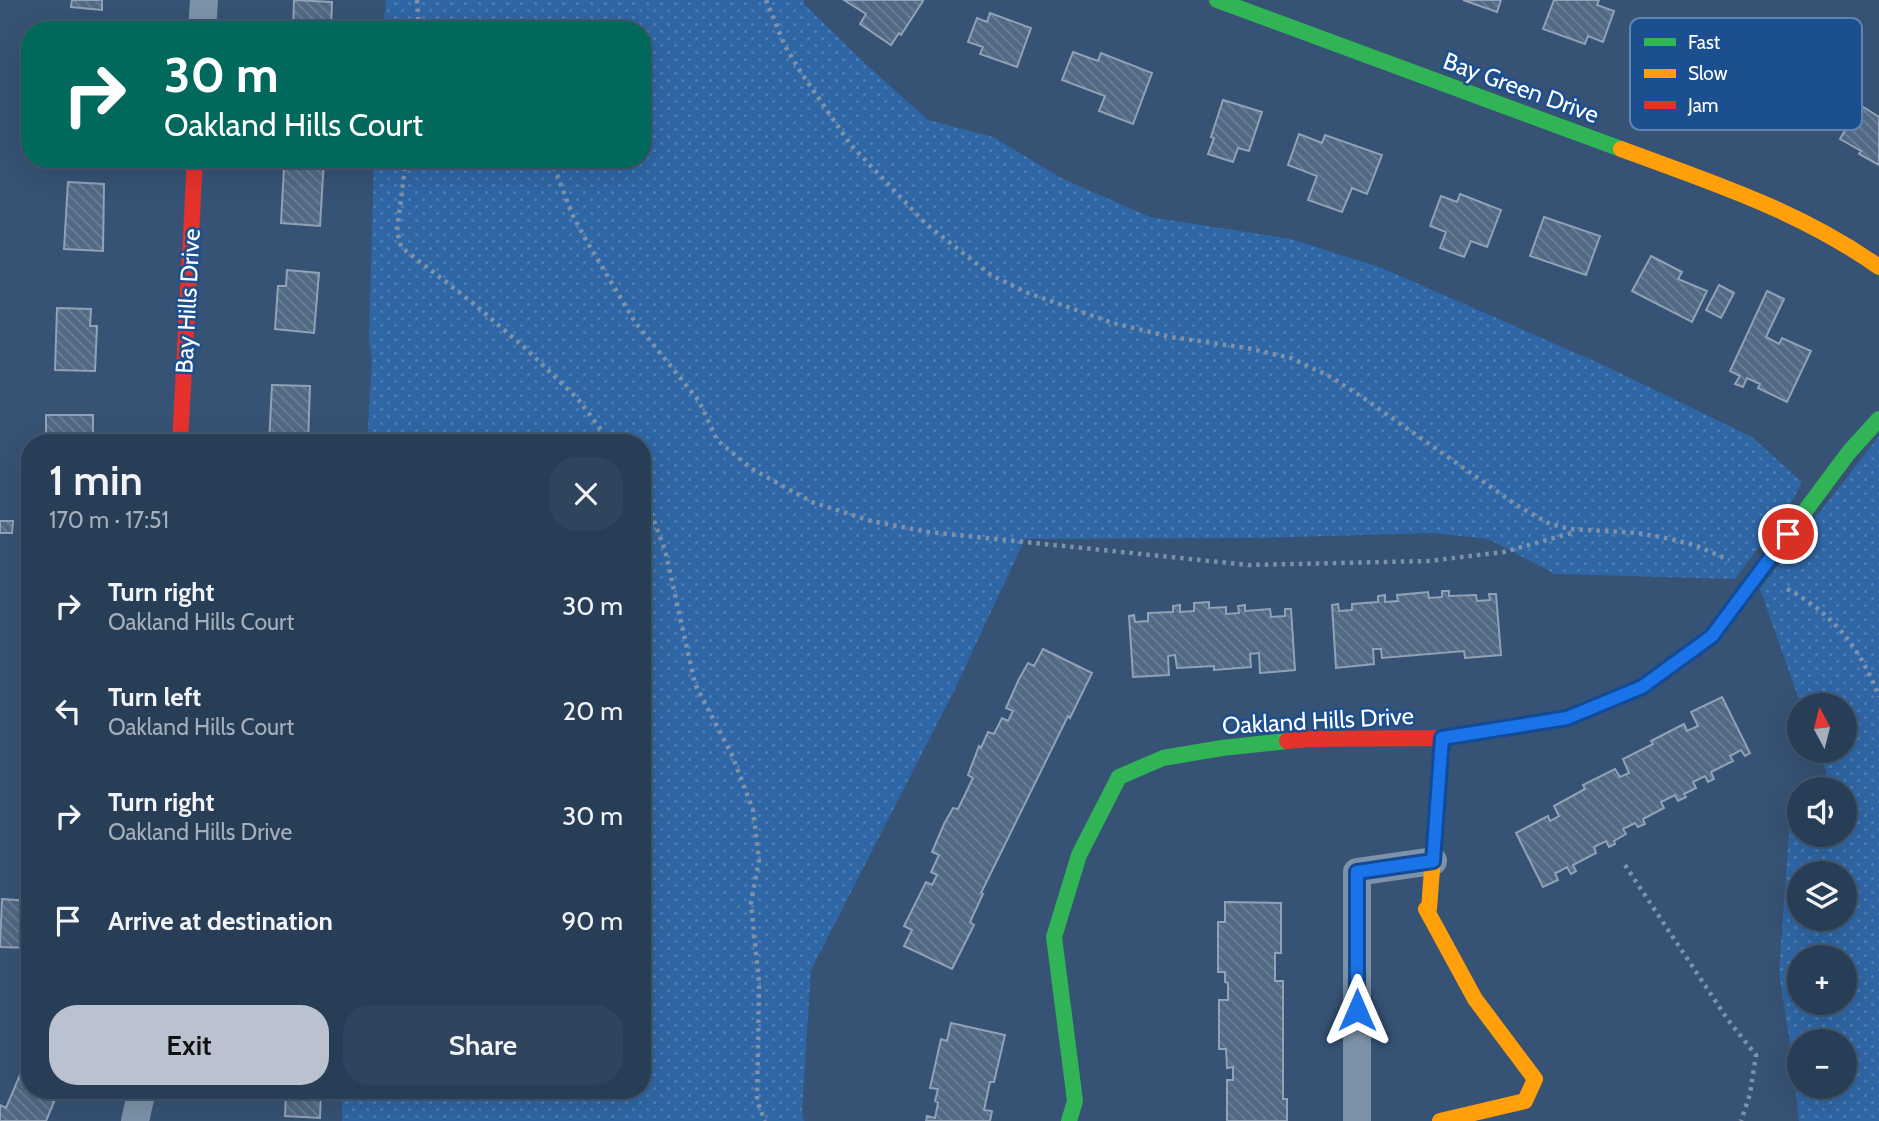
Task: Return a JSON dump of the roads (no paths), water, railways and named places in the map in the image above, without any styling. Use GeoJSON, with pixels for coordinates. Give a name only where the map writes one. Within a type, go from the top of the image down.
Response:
{"type":"FeatureCollection","features":[{"type":"Feature","properties":{"kind":"street"},"geometry":{"type":"LineString","coordinates":[[203,21],[204,0]]}},
{"type":"Feature","properties":{"kind":"street","name":"Bay Green Drive"},"geometry":{"type":"LineString","coordinates":[[1217,0],[1763,201],[1851,247],[1879,267]]}},
{"type":"Feature","properties":{"kind":"street","name":"Bay Hills Drive"},"geometry":{"type":"LineString","coordinates":[[180,434],[195,168]]}},
{"type":"Feature","properties":{"kind":"street","name":"Oakland Hills Drive"},"geometry":{"type":"LineString","coordinates":[[1069,1121],[1074,1101],[1054,937],[1079,855],[1119,777],[1163,758],[1222,748],[1310,739],[1442,738],[1567,718],[1642,687],[1712,636],[1849,452],[1879,419]]}},
{"type":"Feature","properties":{"kind":"street"},"geometry":{"type":"LineString","coordinates":[[1440,1121],[1525,1101],[1535,1079],[1475,999],[1426,909],[1429,909],[1442,738]]}},
{"type":"Feature","properties":{"kind":"street"},"geometry":{"type":"LineString","coordinates":[[1357,1121],[1357,872],[1433,861]]}},
{"type":"Feature","properties":{"kind":"street"},"geometry":{"type":"LineString","coordinates":[[135,1121],[140,1099]]}}]}
